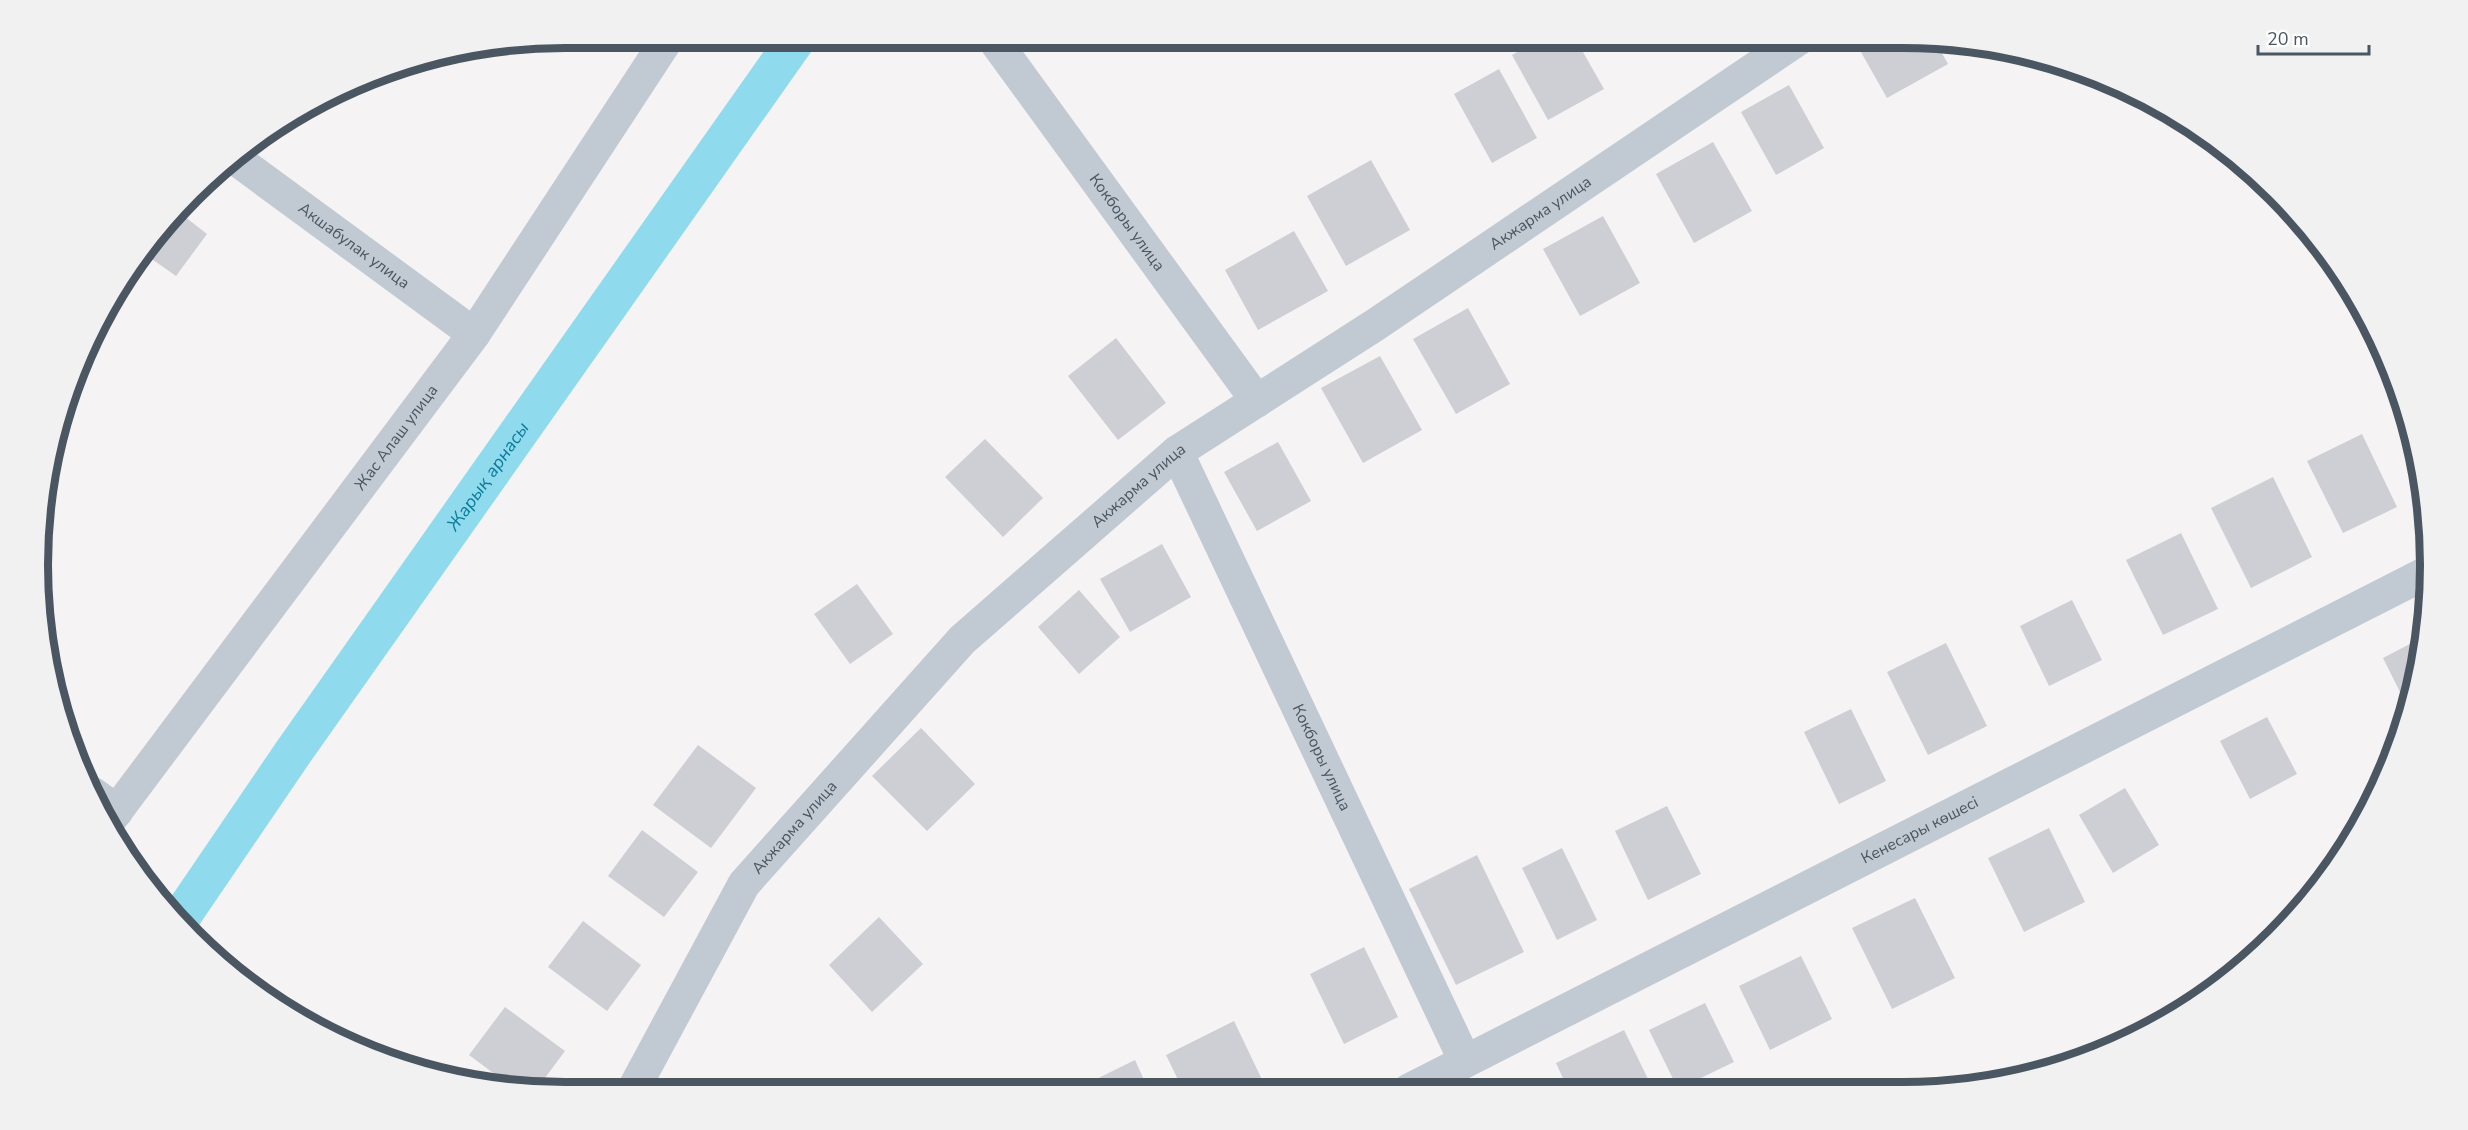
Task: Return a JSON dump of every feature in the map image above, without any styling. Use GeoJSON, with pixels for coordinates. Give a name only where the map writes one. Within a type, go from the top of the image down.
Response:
{"type":"FeatureCollection","features":[{"type":"Feature","properties":{"kind":"street","name":"Жас Алаш улица"},"geometry":{"type":"LineString","coordinates":[[107,806],[474,334],[661,48]]}},
{"type":"Feature","properties":{"kind":"street","name":"Кокборы улица"},"geometry":{"type":"LineString","coordinates":[[1004,48],[1257,401]]}},
{"type":"Feature","properties":{"kind":"street","name":"Акжарма улица"},"geometry":{"type":"LineString","coordinates":[[637,1082],[744,884],[962,640],[1177,452],[1385,318],[1785,48]]}},
{"type":"Feature","properties":{"kind":"street","name":"Акшабулак улица"},"geometry":{"type":"LineString","coordinates":[[241,163],[474,334]]}},
{"type":"Feature","properties":{"kind":"street","name":"Кокборы улица"},"geometry":{"type":"LineString","coordinates":[[1177,452],[1465,1061]]}},
{"type":"Feature","properties":{"kind":"street","name":"Кенесары көшесі"},"geometry":{"type":"LineString","coordinates":[[1425,1082],[2420,576]]}},
{"type":"Feature","properties":{"kind":"building"},"geometry":{"type":"Polygon","coordinates":[[[1524,48],[1581,48],[1604,89],[1548,120],[1512,55],[1524,48]]]}},
{"type":"Feature","properties":{"kind":"building"},"geometry":{"type":"Polygon","coordinates":[[[1859,48],[1940,49],[1948,64],[1887,98],[1859,48]]]}},
{"type":"Feature","properties":{"kind":"building"},"geometry":{"type":"Polygon","coordinates":[[[1499,69],[1537,138],[1492,163],[1454,94],[1499,69]]]}},
{"type":"Feature","properties":{"kind":"building"},"geometry":{"type":"Polygon","coordinates":[[[1789,85],[1824,148],[1776,175],[1741,112],[1789,85]]]}},
{"type":"Feature","properties":{"kind":"building"},"geometry":{"type":"Polygon","coordinates":[[[1713,142],[1752,211],[1694,243],[1656,174],[1713,142]]]}},
{"type":"Feature","properties":{"kind":"building"},"geometry":{"type":"Polygon","coordinates":[[[1371,160],[1410,230],[1346,266],[1307,196],[1371,160]]]}},
{"type":"Feature","properties":{"kind":"building"},"geometry":{"type":"Polygon","coordinates":[[[184,216],[207,234],[176,276],[150,258],[184,216]]]}},
{"type":"Feature","properties":{"kind":"building"},"geometry":{"type":"Polygon","coordinates":[[[1603,216],[1640,283],[1580,316],[1543,249],[1603,216]]]}},
{"type":"Feature","properties":{"kind":"building"},"geometry":{"type":"Polygon","coordinates":[[[1294,231],[1328,291],[1258,330],[1225,270],[1294,231]]]}},
{"type":"Feature","properties":{"kind":"building"},"geometry":{"type":"Polygon","coordinates":[[[1468,308],[1510,384],[1456,414],[1413,339],[1468,308]]]}},
{"type":"Feature","properties":{"kind":"building"},"geometry":{"type":"Polygon","coordinates":[[[1116,338],[1166,403],[1118,440],[1068,376],[1116,338]]]}},
{"type":"Feature","properties":{"kind":"building"},"geometry":{"type":"Polygon","coordinates":[[[1380,356],[1422,430],[1363,463],[1321,388],[1380,356]]]}},
{"type":"Feature","properties":{"kind":"building"},"geometry":{"type":"Polygon","coordinates":[[[2362,434],[2397,507],[2343,533],[2307,461],[2362,434]]]}},
{"type":"Feature","properties":{"kind":"building"},"geometry":{"type":"Polygon","coordinates":[[[985,439],[1043,498],[1003,537],[945,477],[985,439]]]}},
{"type":"Feature","properties":{"kind":"building"},"geometry":{"type":"Polygon","coordinates":[[[1278,442],[1311,501],[1257,531],[1224,472],[1278,442]]]}},
{"type":"Feature","properties":{"kind":"building"},"geometry":{"type":"Polygon","coordinates":[[[2273,477],[2312,557],[2251,588],[2211,508],[2273,477]]]}},
{"type":"Feature","properties":{"kind":"building"},"geometry":{"type":"Polygon","coordinates":[[[2181,533],[2218,609],[2163,635],[2126,560],[2181,533]]]}},
{"type":"Feature","properties":{"kind":"building"},"geometry":{"type":"Polygon","coordinates":[[[1162,544],[1191,597],[1130,632],[1100,579],[1162,544]]]}},
{"type":"Feature","properties":{"kind":"building"},"geometry":{"type":"Polygon","coordinates":[[[857,584],[893,634],[850,664],[814,614],[857,584]]]}},
{"type":"Feature","properties":{"kind":"building"},"geometry":{"type":"Polygon","coordinates":[[[1079,590],[1120,637],[1079,674],[1038,627],[1079,590]]]}},
{"type":"Feature","properties":{"kind":"building"},"geometry":{"type":"Polygon","coordinates":[[[2072,600],[2102,660],[2049,686],[2020,626],[2072,600]]]}},
{"type":"Feature","properties":{"kind":"building"},"geometry":{"type":"Polygon","coordinates":[[[2414,642],[2402,697],[2383,658],[2414,642]]]}},
{"type":"Feature","properties":{"kind":"building"},"geometry":{"type":"Polygon","coordinates":[[[1946,643],[1987,726],[1928,755],[1887,672],[1946,643]]]}},
{"type":"Feature","properties":{"kind":"building"},"geometry":{"type":"Polygon","coordinates":[[[1851,709],[1886,781],[1839,804],[1804,732],[1851,709]]]}},
{"type":"Feature","properties":{"kind":"building"},"geometry":{"type":"Polygon","coordinates":[[[2267,717],[2297,774],[2250,799],[2220,741],[2267,717]]]}},
{"type":"Feature","properties":{"kind":"building"},"geometry":{"type":"Polygon","coordinates":[[[921,728],[975,784],[927,831],[872,776],[921,728]]]}},
{"type":"Feature","properties":{"kind":"building"},"geometry":{"type":"Polygon","coordinates":[[[698,745],[756,788],[711,848],[653,805],[698,745]]]}},
{"type":"Feature","properties":{"kind":"building"},"geometry":{"type":"Polygon","coordinates":[[[2125,788],[2159,845],[2113,873],[2079,815],[2125,788]]]}},
{"type":"Feature","properties":{"kind":"building"},"geometry":{"type":"Polygon","coordinates":[[[1667,806],[1701,874],[1648,900],[1615,831],[1667,806]]]}},
{"type":"Feature","properties":{"kind":"building"},"geometry":{"type":"Polygon","coordinates":[[[2049,828],[2085,902],[2024,932],[1988,858],[2049,828]]]}},
{"type":"Feature","properties":{"kind":"building"},"geometry":{"type":"Polygon","coordinates":[[[642,830],[698,872],[664,917],[608,876],[642,830]]]}},
{"type":"Feature","properties":{"kind":"building"},"geometry":{"type":"Polygon","coordinates":[[[1562,848],[1597,920],[1557,940],[1522,868],[1562,848]]]}},
{"type":"Feature","properties":{"kind":"building"},"geometry":{"type":"Polygon","coordinates":[[[1477,855],[1524,952],[1456,985],[1409,889],[1477,855]]]}},
{"type":"Feature","properties":{"kind":"building"},"geometry":{"type":"Polygon","coordinates":[[[1915,898],[1955,978],[1892,1009],[1852,928],[1915,898]]]}},
{"type":"Feature","properties":{"kind":"building"},"geometry":{"type":"Polygon","coordinates":[[[879,917],[923,964],[872,1012],[829,965],[879,917]]]}},
{"type":"Feature","properties":{"kind":"building"},"geometry":{"type":"Polygon","coordinates":[[[583,921],[641,965],[607,1011],[548,967],[583,921]]]}},
{"type":"Feature","properties":{"kind":"building"},"geometry":{"type":"Polygon","coordinates":[[[1364,947],[1398,1017],[1344,1044],[1310,974],[1364,947]]]}},
{"type":"Feature","properties":{"kind":"building"},"geometry":{"type":"Polygon","coordinates":[[[1801,956],[1832,1019],[1770,1050],[1739,986],[1801,956]]]}},
{"type":"Feature","properties":{"kind":"building"},"geometry":{"type":"Polygon","coordinates":[[[1705,1003],[1734,1062],[1693,1082],[1675,1082],[1649,1030],[1705,1003]]]}},
{"type":"Feature","properties":{"kind":"building"},"geometry":{"type":"Polygon","coordinates":[[[505,1007],[565,1051],[542,1081],[500,1078],[469,1055],[505,1007]]]}},
{"type":"Feature","properties":{"kind":"building"},"geometry":{"type":"Polygon","coordinates":[[[1234,1021],[1263,1082],[1179,1082],[1166,1055],[1234,1021]]]}},
{"type":"Feature","properties":{"kind":"building"},"geometry":{"type":"Polygon","coordinates":[[[1624,1030],[1650,1082],[1565,1082],[1556,1063],[1624,1030]]]}},
{"type":"Feature","properties":{"kind":"building"},"geometry":{"type":"Polygon","coordinates":[[[1135,1060],[1145,1082],[1090,1082],[1135,1060]]]}},
{"type":"Feature","properties":{"kind":"waterway","name":"Жарық арнасы"},"geometry":{"type":"LineString","coordinates":[[183,914],[292,754],[790,48]]}}]}
